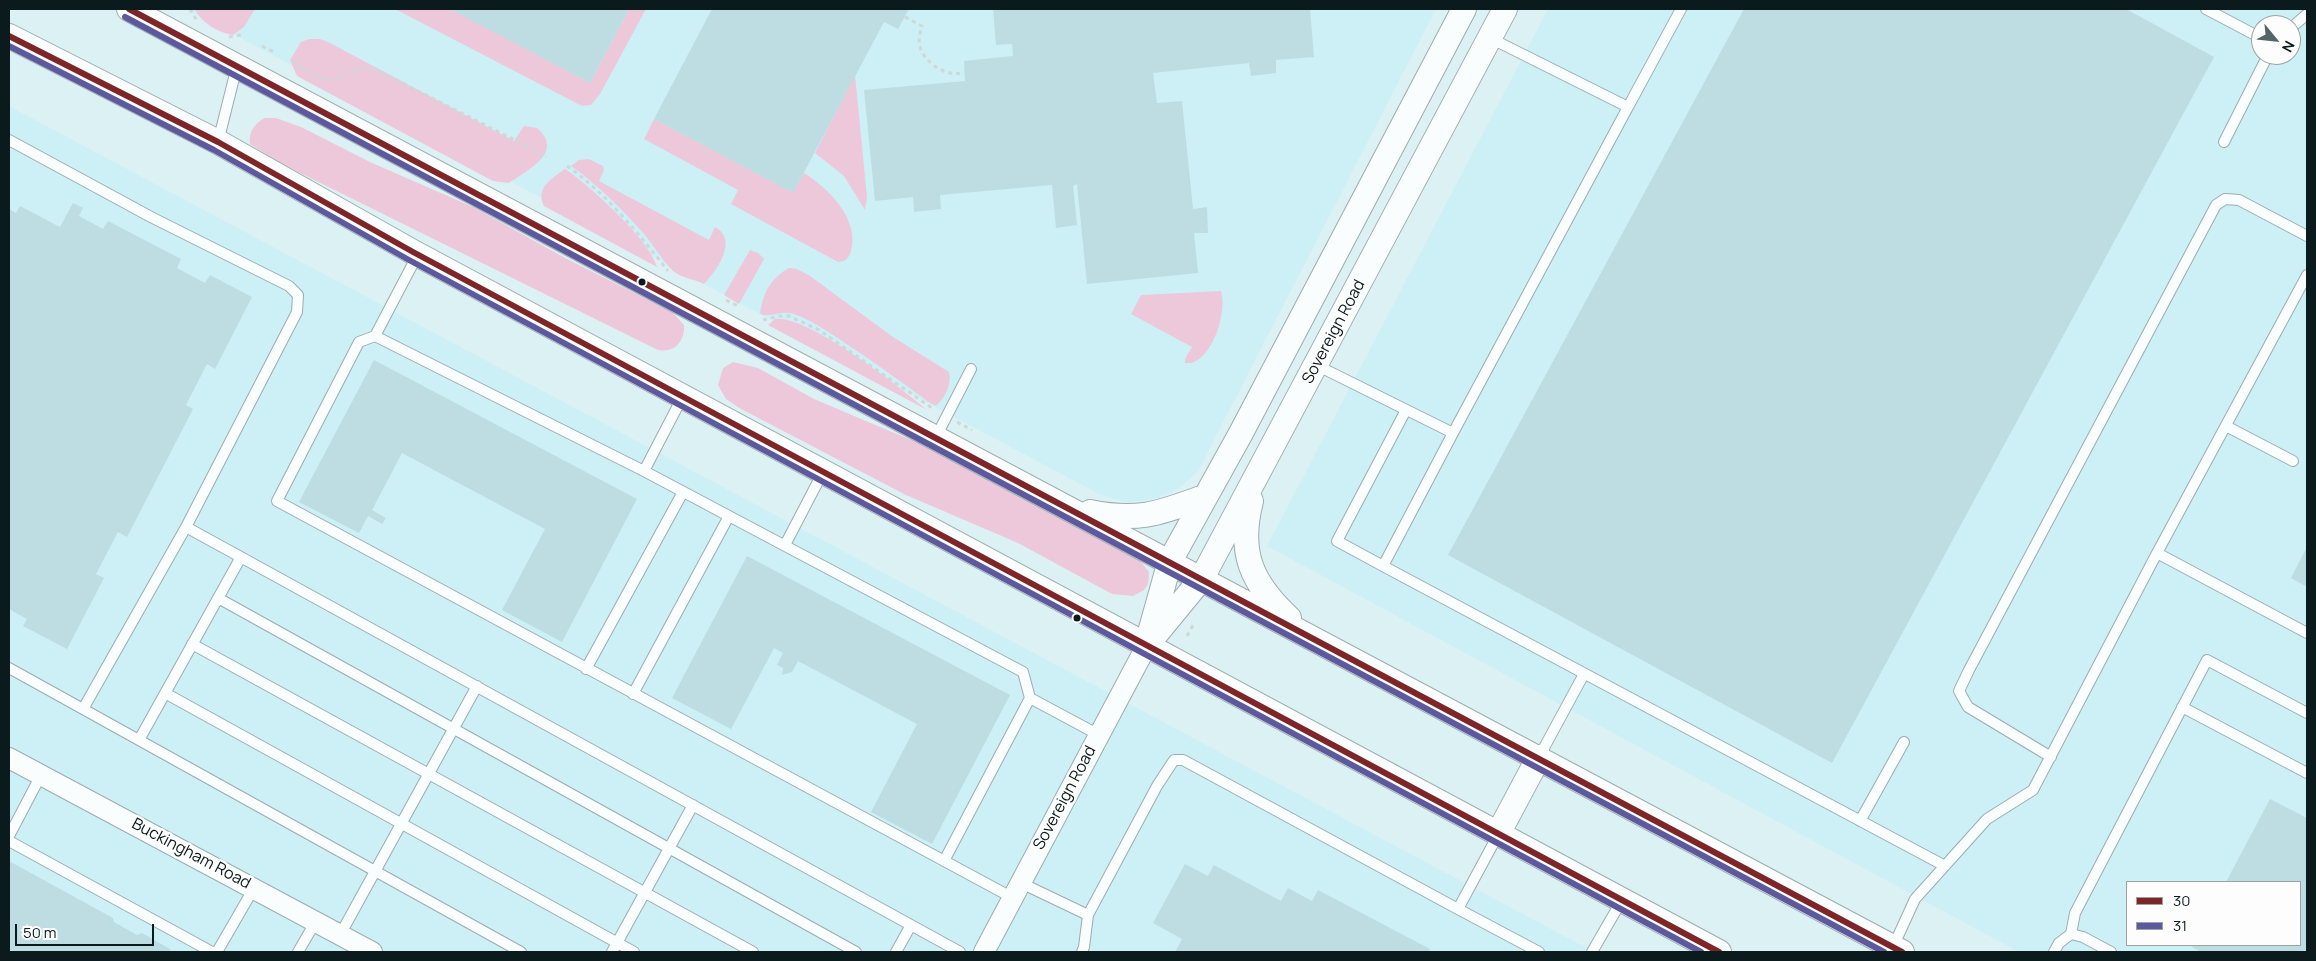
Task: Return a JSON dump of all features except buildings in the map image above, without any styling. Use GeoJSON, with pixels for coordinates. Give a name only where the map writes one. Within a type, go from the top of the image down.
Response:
{"type":"FeatureCollection","features":[{"type":"Feature","properties":{"kind":"street"},"geometry":{"type":"LineString","coordinates":[[129,9],[1539,757],[1895,951]]}},
{"type":"Feature","properties":{"kind":"street","name":"Sovereign Road"},"geometry":{"type":"LineString","coordinates":[[1147,645],[1170,561],[1241,433],[1464,9]]}},
{"type":"Feature","properties":{"kind":"street","name":"Sovereign Road"},"geometry":{"type":"LineString","coordinates":[[984,952],[1147,645],[1202,578],[1506,9]]}},
{"type":"Feature","properties":{"kind":"street"},"geometry":{"type":"LineString","coordinates":[[9,36],[218,142],[418,254],[1499,832],[1718,952]]}},
{"type":"Feature","properties":{"kind":"street"},"geometry":{"type":"LineString","coordinates":[[1280,433],[1253,496],[1245,525],[1248,556],[1257,580],[1275,604],[1307,634]]}},
{"type":"Feature","properties":{"kind":"street"},"geometry":{"type":"LineString","coordinates":[[1067,506],[1109,516],[1140,517],[1204,497]]}},
{"type":"Feature","properties":{"kind":"street"},"geometry":{"type":"LineString","coordinates":[[1499,832],[1539,757]]}},
{"type":"Feature","properties":{"kind":"street","name":"Buckingham Road"},"geometry":{"type":"LineString","coordinates":[[9,758],[372,952]]}},
{"type":"Feature","properties":{"kind":"lane"},"geometry":{"type":"LineString","coordinates":[[1384,566],[1453,433],[1681,9]]}},
{"type":"Feature","properties":{"kind":"lane"},"geometry":{"type":"LineString","coordinates":[[2206,9],[2251,33]]}},
{"type":"Feature","properties":{"kind":"lane"},"geometry":{"type":"LineString","coordinates":[[1490,38],[1628,107]]}},
{"type":"Feature","properties":{"kind":"lane"},"geometry":{"type":"LineString","coordinates":[[2224,142],[2263,65]]}},
{"type":"Feature","properties":{"kind":"lane"},"geometry":{"type":"LineString","coordinates":[[218,142],[237,66]]}},
{"type":"Feature","properties":{"kind":"lane"},"geometry":{"type":"LineString","coordinates":[[9,140],[151,217],[289,286],[298,295],[297,312],[186,527],[83,709]]}},
{"type":"Feature","properties":{"kind":"lane"},"geometry":{"type":"LineString","coordinates":[[2051,757],[1968,707],[1959,692],[1969,670],[2216,205],[2225,199],[2239,200],[2307,236]]}},
{"type":"Feature","properties":{"kind":"lane"},"geometry":{"type":"LineString","coordinates":[[418,254],[375,336],[359,342],[277,501],[944,861],[1017,890],[1088,915]]}},
{"type":"Feature","properties":{"kind":"lane"},"geometry":{"type":"LineString","coordinates":[[1895,951],[1915,899],[1987,819],[2033,790],[2157,553],[2307,275]]}},
{"type":"Feature","properties":{"kind":"lane"},"geometry":{"type":"LineString","coordinates":[[375,336],[683,492],[1023,672],[1030,698],[944,861]]}},
{"type":"Feature","properties":{"kind":"lane"},"geometry":{"type":"LineString","coordinates":[[1316,365],[1453,433]]}},
{"type":"Feature","properties":{"kind":"lane"},"geometry":{"type":"LineString","coordinates":[[936,437],[971,369]]}},
{"type":"Feature","properties":{"kind":"lane"},"geometry":{"type":"LineString","coordinates":[[644,472],[683,396]]}},
{"type":"Feature","properties":{"kind":"lane"},"geometry":{"type":"LineString","coordinates":[[1406,410],[1337,541],[1945,866]]}},
{"type":"Feature","properties":{"kind":"lane"},"geometry":{"type":"LineString","coordinates":[[2226,426],[2293,461]]}},
{"type":"Feature","properties":{"kind":"lane"},"geometry":{"type":"LineString","coordinates":[[785,545],[823,472]]}},
{"type":"Feature","properties":{"kind":"lane"},"geometry":{"type":"LineString","coordinates":[[586,669],[683,492]]}},
{"type":"Feature","properties":{"kind":"lane"},"geometry":{"type":"LineString","coordinates":[[633,694],[729,516]]}},
{"type":"Feature","properties":{"kind":"lane"},"geometry":{"type":"LineString","coordinates":[[186,527],[960,952]]}},
{"type":"Feature","properties":{"kind":"lane"},"geometry":{"type":"LineString","coordinates":[[2157,553],[2307,633]]}},
{"type":"Feature","properties":{"kind":"lane"},"geometry":{"type":"LineString","coordinates":[[139,740],[241,557]]}},
{"type":"Feature","properties":{"kind":"lane"},"geometry":{"type":"LineString","coordinates":[[218,598],[856,952]]}},
{"type":"Feature","properties":{"kind":"lane"},"geometry":{"type":"LineString","coordinates":[[192,644],[753,952]]}},
{"type":"Feature","properties":{"kind":"lane"},"geometry":{"type":"LineString","coordinates":[[2054,952],[2059,943],[2071,934],[2075,913],[2207,660],[2307,713]]}},
{"type":"Feature","properties":{"kind":"lane"},"geometry":{"type":"LineString","coordinates":[[9,668],[521,952]]}},
{"type":"Feature","properties":{"kind":"lane"},"geometry":{"type":"LineString","coordinates":[[1539,757],[1584,674]]}},
{"type":"Feature","properties":{"kind":"lane"},"geometry":{"type":"LineString","coordinates":[[340,935],[476,686]]}},
{"type":"Feature","properties":{"kind":"lane"},"geometry":{"type":"LineString","coordinates":[[166,693],[401,824],[615,948],[634,952]]}},
{"type":"Feature","properties":{"kind":"lane"},"geometry":{"type":"LineString","coordinates":[[1030,698],[1099,735]]}},
{"type":"Feature","properties":{"kind":"lane"},"geometry":{"type":"LineString","coordinates":[[2182,707],[2307,773]]}},
{"type":"Feature","properties":{"kind":"lane"},"geometry":{"type":"LineString","coordinates":[[1860,821],[1904,742]]}},
{"type":"Feature","properties":{"kind":"lane"},"geometry":{"type":"LineString","coordinates":[[1082,952],[1088,915],[1157,786],[1174,760],[1183,760],[1539,952]]}},
{"type":"Feature","properties":{"kind":"lane"},"geometry":{"type":"LineString","coordinates":[[9,836],[41,775]]}},
{"type":"Feature","properties":{"kind":"lane"},"geometry":{"type":"LineString","coordinates":[[615,948],[693,805]]}},
{"type":"Feature","properties":{"kind":"lane"},"geometry":{"type":"LineString","coordinates":[[1458,909],[1499,832]]}},
{"type":"Feature","properties":{"kind":"lane"},"geometry":{"type":"LineString","coordinates":[[9,841],[212,952]]}},
{"type":"Feature","properties":{"kind":"lane"},"geometry":{"type":"LineString","coordinates":[[217,952],[254,888]]}},
{"type":"Feature","properties":{"kind":"lane"},"geometry":{"type":"LineString","coordinates":[[1592,952],[1622,899]]}},
{"type":"Feature","properties":{"kind":"lane"},"geometry":{"type":"LineString","coordinates":[[298,952],[316,921]]}},
{"type":"Feature","properties":{"kind":"lane"},"geometry":{"type":"LineString","coordinates":[[896,952],[911,925]]}},
{"type":"Feature","properties":{"kind":"lane"},"geometry":{"type":"LineString","coordinates":[[2071,934],[2083,937],[2111,952]]}},
{"type":"Feature","properties":{"kind":"path"},"geometry":{"type":"LineString","coordinates":[[905,16],[922,26],[920,45],[928,61],[949,73],[958,74],[964,72]]}},
{"type":"Feature","properties":{"kind":"path"},"geometry":{"type":"LineString","coordinates":[[262,46],[276,53]]}},
{"type":"Feature","properties":{"kind":"path"},"geometry":{"type":"LineString","coordinates":[[293,62],[321,77],[332,79],[363,67],[371,67],[546,156]]}},
{"type":"Feature","properties":{"kind":"path"},"geometry":{"type":"LineString","coordinates":[[566,166],[594,187],[643,239],[672,274]]}},
{"type":"Feature","properties":{"kind":"path"},"geometry":{"type":"LineString","coordinates":[[726,300],[738,306]]}},
{"type":"Feature","properties":{"kind":"path"},"geometry":{"type":"LineString","coordinates":[[763,320],[790,316],[819,330],[932,408]]}},
{"type":"Feature","properties":{"kind":"path"},"geometry":{"type":"LineString","coordinates":[[957,422],[972,430]]}},
{"type":"Feature","properties":{"kind":"shaded area"},"geometry":{"type":"Polygon","coordinates":[[[186,9],[1436,9],[1198,471],[1178,489],[1154,499],[1127,502],[1101,495],[186,9]]]}},
{"type":"Feature","properties":{"kind":"shaded area"},"geometry":{"type":"Polygon","coordinates":[[[195,9],[255,9],[244,27],[233,35],[211,26],[197,14],[195,9]]]}},
{"type":"Feature","properties":{"kind":"shaded area"},"geometry":{"type":"Polygon","coordinates":[[[395,9],[453,9],[590,83],[629,9],[646,9],[600,94],[591,105],[582,106],[395,9]]]}},
{"type":"Feature","properties":{"kind":"shaded area"},"geometry":{"type":"Polygon","coordinates":[[[1548,9],[2307,9],[2307,952],[2019,952],[1267,546],[1548,9]]]}},
{"type":"Feature","properties":{"kind":"shaded area"},"geometry":{"type":"Polygon","coordinates":[[[309,39],[320,39],[330,43],[514,141],[524,126],[537,128],[545,137],[547,145],[545,153],[534,166],[509,183],[493,181],[297,76],[290,60],[301,42],[309,39]]]}},
{"type":"Feature","properties":{"kind":"shaded area"},"geometry":{"type":"Polygon","coordinates":[[[855,75],[867,197],[865,210],[844,176],[815,153],[855,75]]]}},
{"type":"Feature","properties":{"kind":"shaded area"},"geometry":{"type":"Polygon","coordinates":[[[9,106],[1594,952],[9,952],[9,106]]]}},
{"type":"Feature","properties":{"kind":"shaded area"},"geometry":{"type":"Polygon","coordinates":[[[265,118],[276,118],[301,127],[370,162],[475,208],[565,258],[672,312],[684,325],[681,341],[669,350],[658,350],[278,162],[250,144],[253,128],[265,118]]]}},
{"type":"Feature","properties":{"kind":"shaded area"},"geometry":{"type":"Polygon","coordinates":[[[654,119],[793,192],[804,173],[813,179],[840,206],[851,227],[853,239],[848,258],[838,262],[731,204],[738,190],[644,139],[654,119]]]}},
{"type":"Feature","properties":{"kind":"shaded area"},"geometry":{"type":"Polygon","coordinates":[[[589,159],[603,166],[604,170],[599,181],[709,240],[715,227],[722,233],[725,239],[723,255],[715,271],[704,284],[673,271],[627,215],[600,189],[571,166],[579,160],[589,159]]]}},
{"type":"Feature","properties":{"kind":"shaded area"},"geometry":{"type":"Polygon","coordinates":[[[565,169],[617,214],[643,243],[657,267],[544,206],[542,200],[543,189],[550,180],[565,169]]]}},
{"type":"Feature","properties":{"kind":"shaded area"},"geometry":{"type":"Polygon","coordinates":[[[750,250],[758,253],[764,259],[739,304],[724,295],[750,250]]]}},
{"type":"Feature","properties":{"kind":"shaded area"},"geometry":{"type":"Polygon","coordinates":[[[789,268],[797,269],[810,276],[893,337],[949,372],[949,386],[945,395],[936,406],[810,321],[790,313],[760,314],[768,287],[782,272],[789,268]]]}},
{"type":"Feature","properties":{"kind":"shaded area"},"geometry":{"type":"Polygon","coordinates":[[[1221,291],[1222,310],[1217,332],[1207,351],[1192,363],[1185,363],[1185,359],[1192,347],[1131,314],[1141,295],[1221,291]]]}},
{"type":"Feature","properties":{"kind":"shaded area"},"geometry":{"type":"Polygon","coordinates":[[[775,319],[790,321],[809,328],[830,340],[876,370],[927,410],[768,325],[775,319]]]}},
{"type":"Feature","properties":{"kind":"shaded area"},"geometry":{"type":"Polygon","coordinates":[[[733,362],[758,368],[814,399],[918,443],[1121,548],[1138,558],[1149,572],[1148,584],[1144,590],[1133,596],[1112,594],[1018,543],[906,495],[741,409],[726,399],[718,385],[723,368],[733,362]]]}},
{"type":"Feature","properties":{"kind":"transit line","name":"30"},"geometry":{"type":"LineString","coordinates":[[129,9],[1902,952]]}},
{"type":"Feature","properties":{"kind":"transit line","name":"31"},"geometry":{"type":"LineString","coordinates":[[125,17],[1884,952]]}},
{"type":"Feature","properties":{"kind":"transit line","name":"30"},"geometry":{"type":"LineString","coordinates":[[9,36],[218,142],[413,252],[1719,952]]}},
{"type":"Feature","properties":{"kind":"transit line","name":"31"},"geometry":{"type":"LineString","coordinates":[[9,46],[214,150],[409,260],[1701,952]]}}]}
